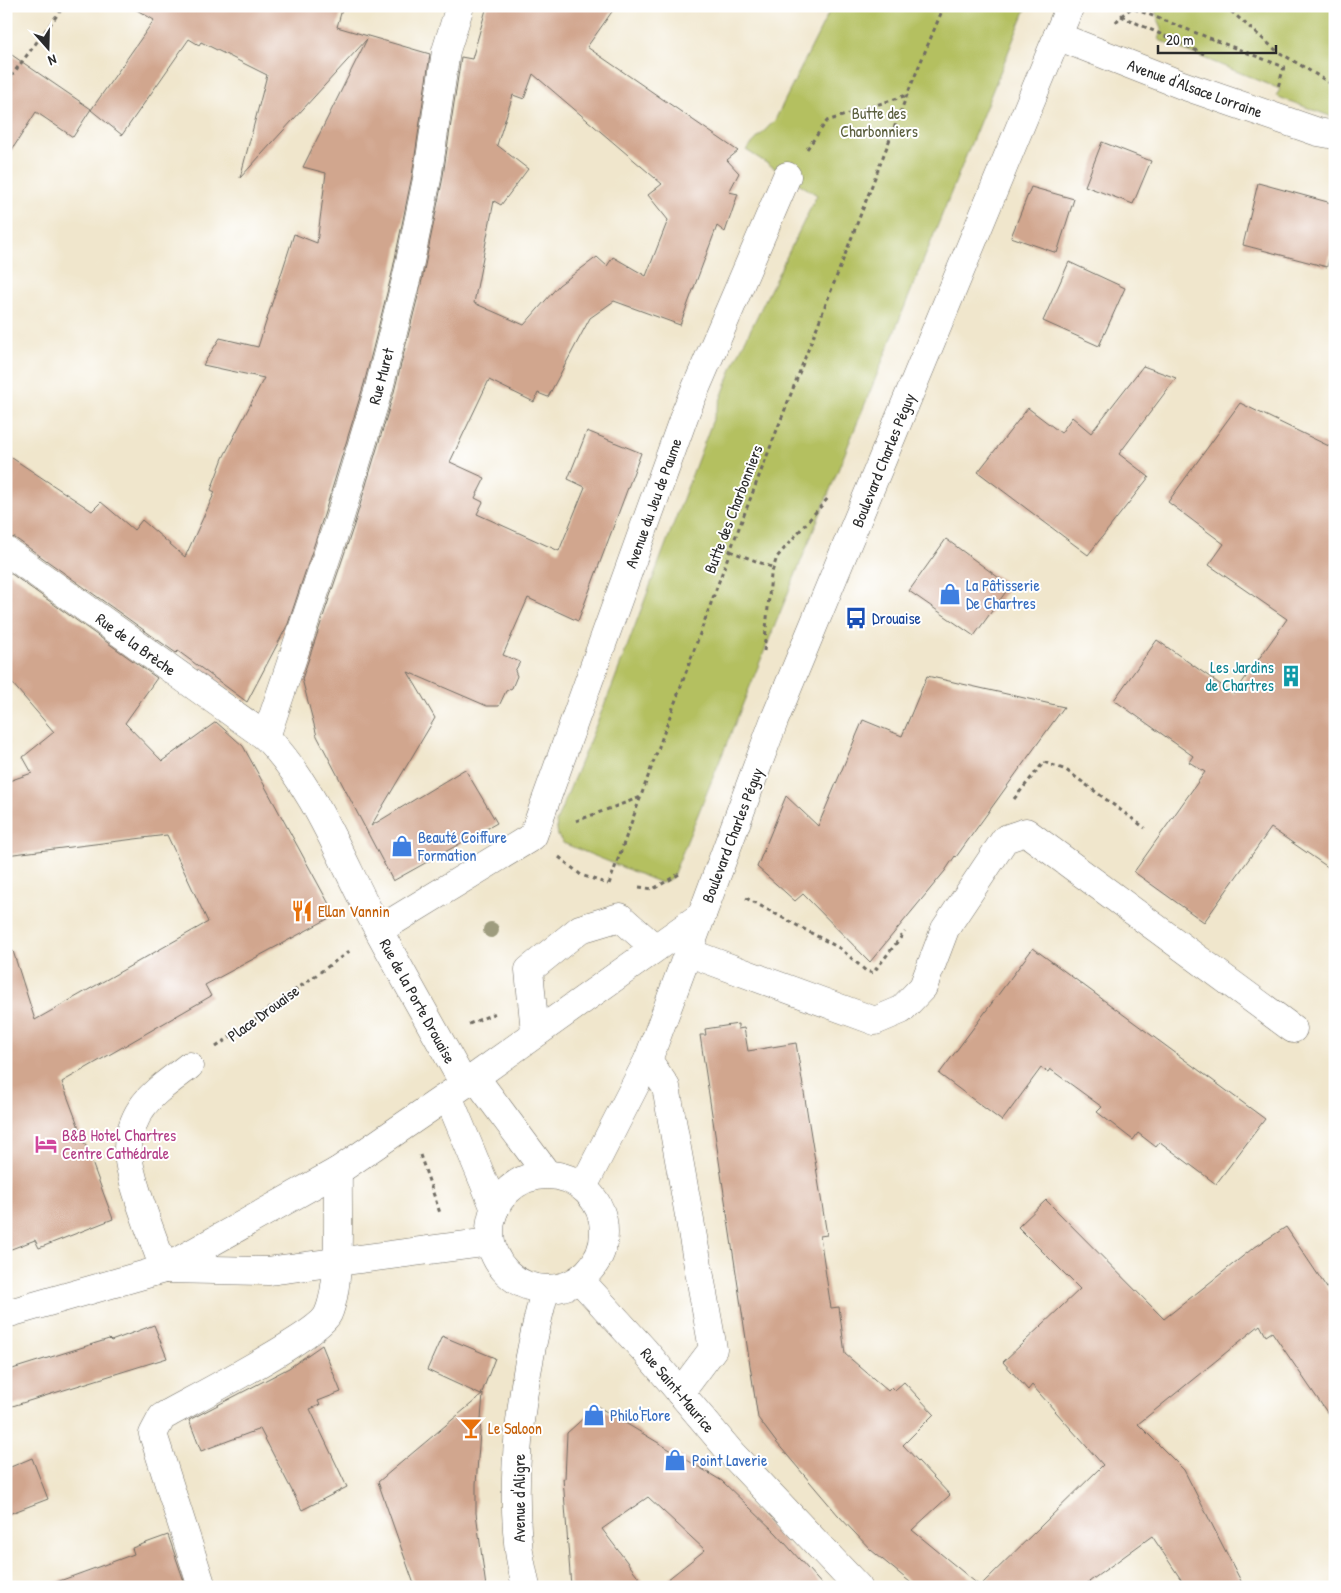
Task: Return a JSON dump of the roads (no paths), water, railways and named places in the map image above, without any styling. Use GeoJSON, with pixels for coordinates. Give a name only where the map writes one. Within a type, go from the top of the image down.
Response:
{"type":"FeatureCollection","features":[{"type":"Feature","properties":{"kind":"street","name":"Boulevard Charles Péguy"},"geometry":{"type":"LineString","coordinates":[[583,1187],[648,1060],[687,952],[716,882],[774,722],[1070,6]]}},
{"type":"Feature","properties":{"kind":"street","name":"Rue Muret"},"geometry":{"type":"LineString","coordinates":[[266,737],[339,520],[378,388],[407,276],[427,179],[446,51],[458,7]]}},
{"type":"Feature","properties":{"kind":"street","name":"Avenue d'Alsace Lorraine"},"geometry":{"type":"LineString","coordinates":[[1058,36],[1182,86],[1318,132],[1335,135]]}},
{"type":"Feature","properties":{"kind":"street","name":"Avenue du Jeu de Paume"},"geometry":{"type":"LineString","coordinates":[[379,930],[534,836],[686,411],[787,176]]}},
{"type":"Feature","properties":{"kind":"street","name":"Rue de la Brèche"},"geometry":{"type":"LineString","coordinates":[[6,551],[266,737]]}},
{"type":"Feature","properties":{"kind":"street","name":"Rue de la Porte Drouaise"},"geometry":{"type":"LineString","coordinates":[[266,737],[286,759],[308,794],[462,1086]]}},
{"type":"Feature","properties":{"kind":"street"},"geometry":{"type":"LineString","coordinates":[[687,952],[875,1021],[901,1010],[923,987],[945,929],[1005,839],[1026,832],[1293,1029]]}},
{"type":"Feature","properties":{"kind":"street"},"geometry":{"type":"LineString","coordinates":[[6,1314],[164,1269],[338,1170],[462,1086],[535,1032],[702,915]]}},
{"type":"Feature","properties":{"kind":"street"},"geometry":{"type":"LineString","coordinates":[[535,1032],[528,970],[580,929],[620,917],[655,948]]}},
{"type":"Feature","properties":{"kind":"street"},"geometry":{"type":"LineString","coordinates":[[648,1060],[666,1087],[713,1349],[680,1393]]}},
{"type":"Feature","properties":{"kind":"street"},"geometry":{"type":"LineString","coordinates":[[164,1269],[136,1187],[128,1149],[133,1127],[141,1109],[161,1088],[189,1066]]}},
{"type":"Feature","properties":{"kind":"street"},"geometry":{"type":"LineString","coordinates":[[462,1086],[547,1174]]}},
{"type":"Feature","properties":{"kind":"street"},"geometry":{"type":"LineString","coordinates":[[462,1086],[495,1209]]}},
{"type":"Feature","properties":{"kind":"street"},"geometry":{"type":"LineString","coordinates":[[202,1587],[153,1434],[162,1418],[303,1337],[328,1316],[335,1295],[338,1170]]}},
{"type":"Feature","properties":{"kind":"street"},"geometry":{"type":"LineString","coordinates":[[547,1174],[566,1178],[583,1187],[595,1200],[603,1216],[605,1234],[602,1252],[593,1267],[580,1280],[563,1288],[545,1290],[520,1283],[506,1273],[496,1258],[490,1242],[490,1225],[495,1209],[503,1195],[516,1184],[530,1177],[547,1174]]}},
{"type":"Feature","properties":{"kind":"street"},"geometry":{"type":"LineString","coordinates":[[164,1269],[268,1271],[490,1242]]}},
{"type":"Feature","properties":{"kind":"street","name":"Rue Saint-Maurice"},"geometry":{"type":"LineString","coordinates":[[580,1280],[733,1455],[856,1586]]}},
{"type":"Feature","properties":{"kind":"street","name":"Avenue d'Aligre"},"geometry":{"type":"LineString","coordinates":[[526,1587],[518,1543],[516,1469],[527,1364],[545,1290]]}},
{"type":"Feature","properties":{"kind":"place","name":"La Pâtisserie De Chartres"},"geometry":{"type":"Point","coordinates":[950,594]}},
{"type":"Feature","properties":{"kind":"place","name":"Drouaise"},"geometry":{"type":"Point","coordinates":[856,618]}},
{"type":"Feature","properties":{"kind":"place","name":"Les Jardins de Chartres"},"geometry":{"type":"Point","coordinates":[1291,676]}},
{"type":"Feature","properties":{"kind":"place","name":"Beauté Coiffure Formation"},"geometry":{"type":"Point","coordinates":[402,846]}},
{"type":"Feature","properties":{"kind":"place","name":"Ellan Vannin"},"geometry":{"type":"Point","coordinates":[302,911]}},
{"type":"Feature","properties":{"kind":"place","name":"B&B Hotel Chartres Centre Cathédrale"},"geometry":{"type":"Point","coordinates":[46,1144]}},
{"type":"Feature","properties":{"kind":"place","name":"Philo'Flore"},"geometry":{"type":"Point","coordinates":[594,1415]}},
{"type":"Feature","properties":{"kind":"place","name":"Le Saloon"},"geometry":{"type":"Point","coordinates":[471,1428]}},
{"type":"Feature","properties":{"kind":"place","name":"Point Laverie"},"geometry":{"type":"Point","coordinates":[675,1460]}},
{"type":"Feature","properties":{"kind":"park label","name":"Butte des Charbonniers"},"geometry":{"type":"Point","coordinates":[879,122]}}]}
